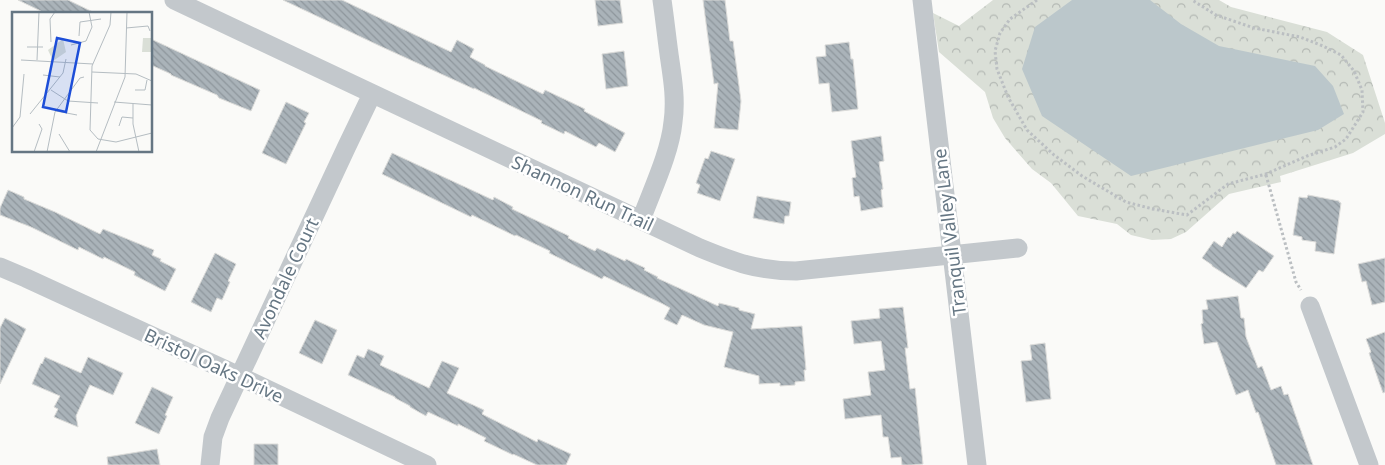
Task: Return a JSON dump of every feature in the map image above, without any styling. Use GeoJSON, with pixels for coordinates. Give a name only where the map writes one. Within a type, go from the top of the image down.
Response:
{"type":"FeatureCollection","features":[{"type":"Feature","properties":{"kind":"street","name":"Shannon Run Trail"},"geometry":{"type":"LineString","coordinates":[[174,0],[700,248],[735,262],[765,270],[796,271],[1018,248]]}},
{"type":"Feature","properties":{"kind":"street"},"geometry":{"type":"LineString","coordinates":[[641,220],[664,158],[673,123],[673,87],[662,0]]}},
{"type":"Feature","properties":{"kind":"street","name":"Tranquil Valley Lane"},"geometry":{"type":"LineString","coordinates":[[922,0],[977,465]]}},
{"type":"Feature","properties":{"kind":"street","name":"Avondale Court"},"geometry":{"type":"LineString","coordinates":[[210,465],[213,437],[220,418],[372,94]]}},
{"type":"Feature","properties":{"kind":"street","name":"Bristol Oaks Drive"},"geometry":{"type":"LineString","coordinates":[[0,267],[239,376],[427,465]]}},
{"type":"Feature","properties":{"kind":"street"},"geometry":{"type":"LineString","coordinates":[[1310,306],[1369,465]]}},
{"type":"Feature","properties":{"kind":"path"},"geometry":{"type":"LineString","coordinates":[[1038,0],[1010,19],[1000,33],[995,51],[997,69],[1008,98],[1027,130],[1054,155],[1082,176],[1126,202],[1187,215],[1228,184],[1266,174],[1307,156],[1335,147],[1346,139],[1363,112],[1362,90],[1354,71],[1341,55],[1300,37],[1254,28],[1216,15],[1192,0]]}},
{"type":"Feature","properties":{"kind":"path"},"geometry":{"type":"LineString","coordinates":[[1266,174],[1296,282],[1310,306]]}},
{"type":"Feature","properties":{"kind":"green space"},"geometry":{"type":"Polygon","coordinates":[[[993,0],[1219,0],[1231,7],[1327,32],[1363,55],[1385,123],[1385,134],[1353,153],[1280,176],[1281,182],[1229,194],[1186,232],[1171,239],[1152,240],[1131,235],[1117,224],[1078,216],[1051,183],[1032,169],[1005,138],[993,118],[985,92],[939,52],[933,13],[959,26],[993,0]]]}},
{"type":"Feature","properties":{"kind":"shaded area"},"geometry":{"type":"Polygon","coordinates":[[[1072,0],[1150,0],[1181,24],[1219,46],[1315,66],[1333,86],[1344,114],[1318,130],[1131,176],[1042,116],[1022,69],[1035,27],[1072,0]]]}},
{"type":"Feature","properties":{"kind":"building"},"geometry":{"type":"Polygon","coordinates":[[[18,0],[68,0],[93,12],[43,12],[18,0]]]}},
{"type":"Feature","properties":{"kind":"building"},"geometry":{"type":"Polygon","coordinates":[[[283,0],[342,0],[451,52],[457,40],[474,49],[470,57],[485,66],[543,94],[545,90],[585,109],[584,111],[625,133],[615,152],[599,143],[596,147],[565,131],[564,134],[541,123],[542,121],[474,88],[283,0]]]}},
{"type":"Feature","properties":{"kind":"building"},"geometry":{"type":"Polygon","coordinates":[[[595,0],[620,0],[623,23],[598,26],[595,0]]]}},
{"type":"Feature","properties":{"kind":"building"},"geometry":{"type":"Polygon","coordinates":[[[703,0],[725,0],[741,101],[738,130],[714,128],[718,83],[714,84],[703,0]]]}},
{"type":"Feature","properties":{"kind":"building"},"geometry":{"type":"Polygon","coordinates":[[[152,39],[260,90],[251,111],[219,98],[217,95],[152,65],[152,39]]]}},
{"type":"Feature","properties":{"kind":"building"},"geometry":{"type":"Polygon","coordinates":[[[849,42],[851,59],[853,59],[858,109],[832,112],[829,83],[819,84],[816,57],[826,56],[825,45],[849,42]]]}},
{"type":"Feature","properties":{"kind":"building"},"geometry":{"type":"Polygon","coordinates":[[[624,51],[628,86],[606,89],[602,54],[624,51]]]}},
{"type":"Feature","properties":{"kind":"building"},"geometry":{"type":"Polygon","coordinates":[[[286,102],[309,113],[286,164],[262,153],[286,102]]]}},
{"type":"Feature","properties":{"kind":"building"},"geometry":{"type":"Polygon","coordinates":[[[881,136],[884,161],[879,162],[883,189],[881,190],[883,207],[861,211],[859,196],[854,197],[852,178],[856,177],[851,141],[881,136]]]}},
{"type":"Feature","properties":{"kind":"building"},"geometry":{"type":"Polygon","coordinates":[[[711,151],[735,159],[720,201],[697,193],[700,185],[696,183],[705,158],[708,159],[711,151]]]}},
{"type":"Feature","properties":{"kind":"building"},"geometry":{"type":"Polygon","coordinates":[[[392,153],[493,200],[494,197],[513,207],[512,209],[569,236],[568,238],[595,251],[597,248],[625,261],[626,259],[645,268],[644,270],[657,278],[718,306],[719,303],[755,314],[751,329],[802,326],[806,370],[804,370],[805,381],[795,382],[795,385],[780,386],[780,383],[759,384],[759,376],[724,367],[733,332],[704,325],[682,315],[677,325],[664,319],[670,308],[663,304],[604,276],[602,279],[549,253],[550,251],[472,215],[471,217],[382,174],[392,153]]]}},
{"type":"Feature","properties":{"kind":"building"},"geometry":{"type":"Polygon","coordinates":[[[8,190],[100,234],[103,229],[154,250],[152,255],[176,269],[165,291],[134,275],[135,272],[104,257],[103,259],[79,247],[78,250],[31,227],[0,215],[0,208],[8,190]]]}},
{"type":"Feature","properties":{"kind":"building"},"geometry":{"type":"Polygon","coordinates":[[[1308,195],[1341,203],[1334,254],[1315,251],[1316,242],[1302,240],[1302,237],[1293,235],[1299,197],[1307,198],[1308,195]]]}},
{"type":"Feature","properties":{"kind":"building"},"geometry":{"type":"Polygon","coordinates":[[[757,196],[791,202],[789,216],[785,216],[784,224],[753,218],[757,196]]]}},
{"type":"Feature","properties":{"kind":"building"},"geometry":{"type":"Polygon","coordinates":[[[1237,231],[1274,256],[1263,272],[1259,270],[1246,288],[1202,258],[1214,241],[1222,247],[1228,237],[1230,238],[1237,231]]]}},
{"type":"Feature","properties":{"kind":"building"},"geometry":{"type":"Polygon","coordinates":[[[215,253],[236,264],[222,300],[217,298],[211,312],[191,302],[215,253]]]}},
{"type":"Feature","properties":{"kind":"building"},"geometry":{"type":"Polygon","coordinates":[[[1385,258],[1385,302],[1372,305],[1366,281],[1362,282],[1358,264],[1385,258]]]}},
{"type":"Feature","properties":{"kind":"building"},"geometry":{"type":"Polygon","coordinates":[[[1238,296],[1241,318],[1244,318],[1246,337],[1258,368],[1262,366],[1271,390],[1281,386],[1284,395],[1288,394],[1313,465],[1276,465],[1258,412],[1256,413],[1248,390],[1236,395],[1217,342],[1204,344],[1201,324],[1203,323],[1202,310],[1208,309],[1206,300],[1238,296]]]}},
{"type":"Feature","properties":{"kind":"building"},"geometry":{"type":"Polygon","coordinates":[[[903,307],[910,389],[915,388],[923,464],[902,465],[901,457],[891,458],[888,437],[883,437],[881,415],[845,419],[843,399],[871,395],[868,372],[885,370],[881,341],[854,344],[851,321],[880,318],[879,309],[903,307]]]}},
{"type":"Feature","properties":{"kind":"building"},"geometry":{"type":"Polygon","coordinates":[[[5,318],[26,329],[0,384],[0,328],[5,318]]]}},
{"type":"Feature","properties":{"kind":"building"},"geometry":{"type":"Polygon","coordinates":[[[315,320],[337,330],[322,364],[299,353],[315,320]]]}},
{"type":"Feature","properties":{"kind":"building"},"geometry":{"type":"Polygon","coordinates":[[[1385,332],[1385,392],[1383,393],[1366,339],[1385,332]]]}},
{"type":"Feature","properties":{"kind":"building"},"geometry":{"type":"Polygon","coordinates":[[[1045,343],[1051,399],[1026,402],[1021,361],[1032,360],[1030,345],[1045,343]]]}},
{"type":"Feature","properties":{"kind":"building"},"geometry":{"type":"Polygon","coordinates":[[[368,349],[384,356],[380,365],[429,388],[442,361],[459,368],[447,393],[484,410],[482,414],[537,442],[538,439],[571,454],[566,465],[537,465],[484,441],[486,438],[458,424],[458,426],[428,412],[426,416],[395,397],[348,375],[357,355],[364,358],[368,349]]]}},
{"type":"Feature","properties":{"kind":"building"},"geometry":{"type":"Polygon","coordinates":[[[45,357],[81,373],[88,357],[123,373],[113,395],[90,385],[76,416],[78,427],[54,417],[58,409],[54,407],[60,396],[32,384],[45,357]]]}},
{"type":"Feature","properties":{"kind":"building"},"geometry":{"type":"Polygon","coordinates":[[[152,387],[173,397],[159,434],[135,423],[152,387]]]}},
{"type":"Feature","properties":{"kind":"building"},"geometry":{"type":"Polygon","coordinates":[[[254,444],[278,444],[278,465],[254,465],[254,444]]]}},
{"type":"Feature","properties":{"kind":"building"},"geometry":{"type":"Polygon","coordinates":[[[157,449],[160,465],[108,465],[107,457],[157,449]]]}}]}
